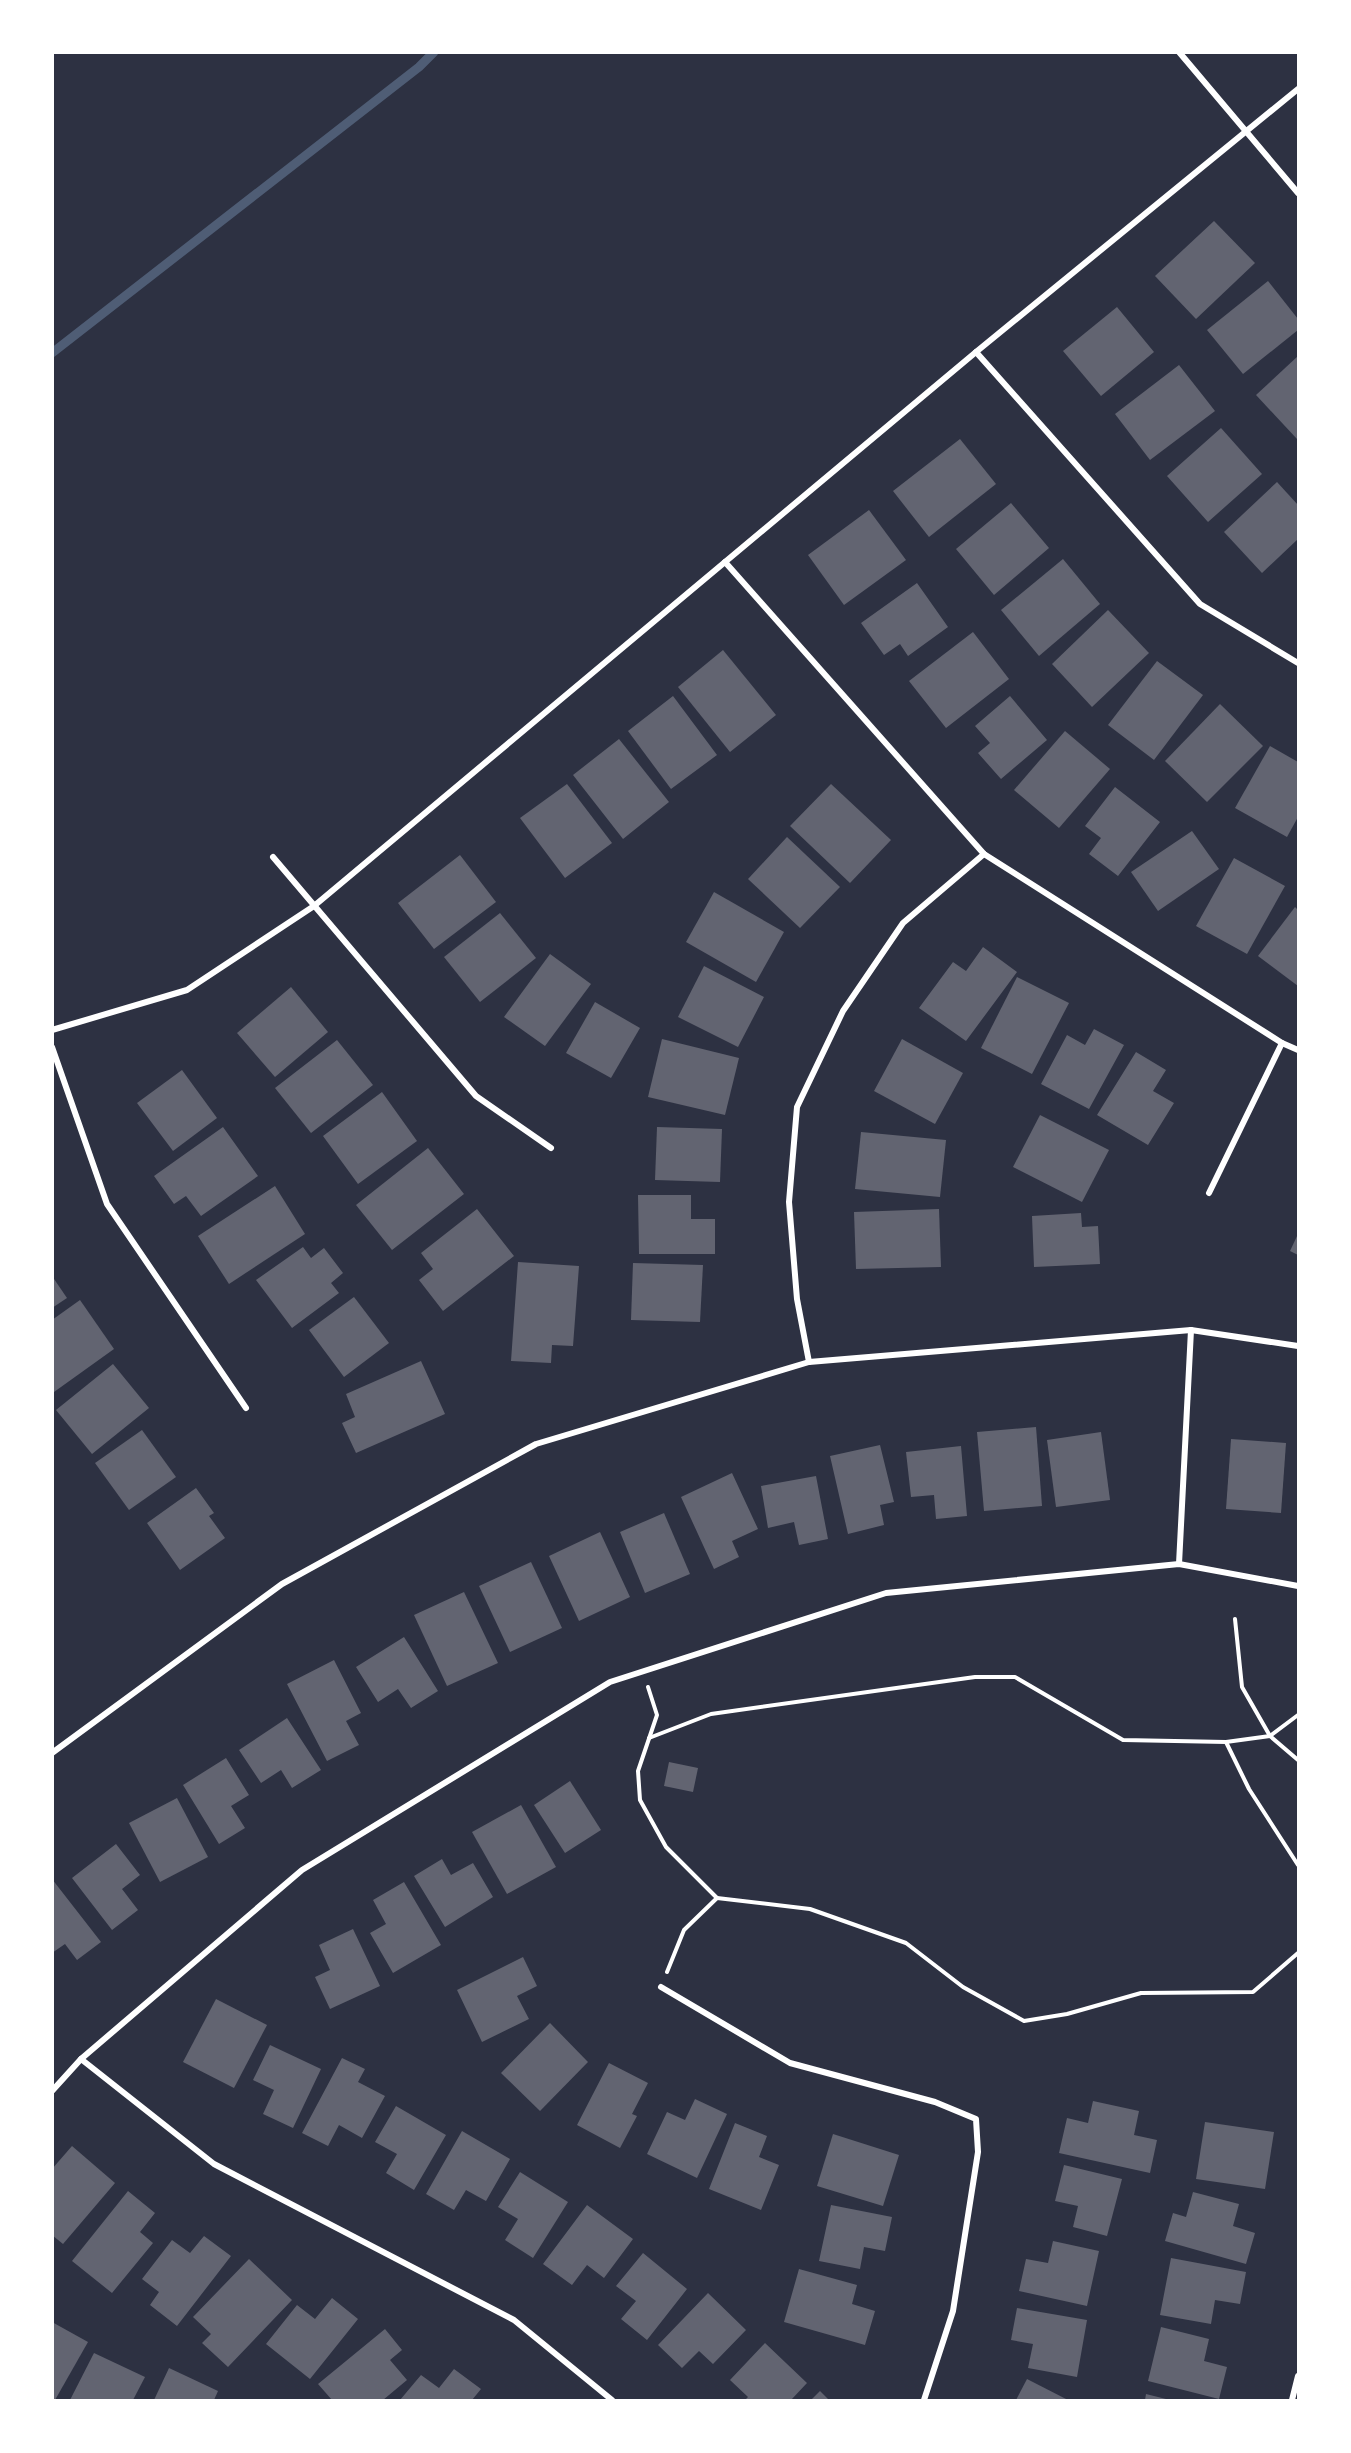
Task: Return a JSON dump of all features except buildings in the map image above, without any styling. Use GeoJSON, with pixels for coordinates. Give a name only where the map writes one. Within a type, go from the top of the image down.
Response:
{"type":"FeatureCollection","features":[{"type":"Feature","properties":{"kind":"street"},"geometry":{"type":"LineString","coordinates":[[1179,52],[1299,193]]}},
{"type":"Feature","properties":{"kind":"street"},"geometry":{"type":"LineString","coordinates":[[52,1030],[187,990],[314,906],[976,352],[1299,89]]}},
{"type":"Feature","properties":{"kind":"street"},"geometry":{"type":"LineString","coordinates":[[976,352],[1200,604],[1299,663]]}},
{"type":"Feature","properties":{"kind":"street"},"geometry":{"type":"LineString","coordinates":[[725,562],[984,855],[1281,1043],[1299,1050]]}},
{"type":"Feature","properties":{"kind":"street"},"geometry":{"type":"LineString","coordinates":[[809,1362],[797,1299],[789,1202],[797,1107],[843,1011],[903,923],[984,855]]}},
{"type":"Feature","properties":{"kind":"street"},"geometry":{"type":"LineString","coordinates":[[273,857],[476,1096],[551,1148]]}},
{"type":"Feature","properties":{"kind":"street"},"geometry":{"type":"LineString","coordinates":[[1209,1193],[1281,1043]]}},
{"type":"Feature","properties":{"kind":"street"},"geometry":{"type":"LineString","coordinates":[[52,1047],[107,1204],[246,1408]]}},
{"type":"Feature","properties":{"kind":"street"},"geometry":{"type":"LineString","coordinates":[[1179,1564],[1191,1330]]}},
{"type":"Feature","properties":{"kind":"street"},"geometry":{"type":"LineString","coordinates":[[52,1753],[282,1584],[536,1444],[809,1362],[1191,1330],[1299,1346]]}},
{"type":"Feature","properties":{"kind":"street"},"geometry":{"type":"LineString","coordinates":[[52,2091],[81,2059],[302,1870],[610,1682],[886,1593],[1179,1564],[1299,1586]]}},
{"type":"Feature","properties":{"kind":"street"},"geometry":{"type":"LineString","coordinates":[[661,1987],[790,2063],[935,2102],[976,2118],[978,2152],[953,2311],[924,2400]]}},
{"type":"Feature","properties":{"kind":"street"},"geometry":{"type":"LineString","coordinates":[[81,2059],[214,2164],[514,2320],[612,2400]]}},
{"type":"Feature","properties":{"kind":"street"},"geometry":{"type":"LineString","coordinates":[[1292,2400],[1299,2376]]}},
{"type":"Feature","properties":{"kind":"path"},"geometry":{"type":"LineString","coordinates":[[1235,1619],[1242,1687],[1270,1736],[1299,1760]]}},
{"type":"Feature","properties":{"kind":"path"},"geometry":{"type":"LineString","coordinates":[[643,1671],[657,1715],[638,1771],[640,1800],[666,1847],[717,1898],[810,1909],[906,1943],[963,1987],[1024,2021],[1067,2014],[1141,1993],[1253,1992],[1299,1953]]}},
{"type":"Feature","properties":{"kind":"path"},"geometry":{"type":"LineString","coordinates":[[649,1738],[711,1714],[975,1677],[1015,1677],[1124,1740],[1226,1742],[1270,1736],[1299,1715]]}},
{"type":"Feature","properties":{"kind":"path"},"geometry":{"type":"LineString","coordinates":[[1226,1742],[1249,1789],[1299,1865]]}},
{"type":"Feature","properties":{"kind":"path"},"geometry":{"type":"LineString","coordinates":[[661,1987],[684,1930],[717,1898]]}},
{"type":"Feature","properties":{"kind":"waterway"},"geometry":{"type":"LineString","coordinates":[[52,353],[419,67],[434,52]]}}]}
